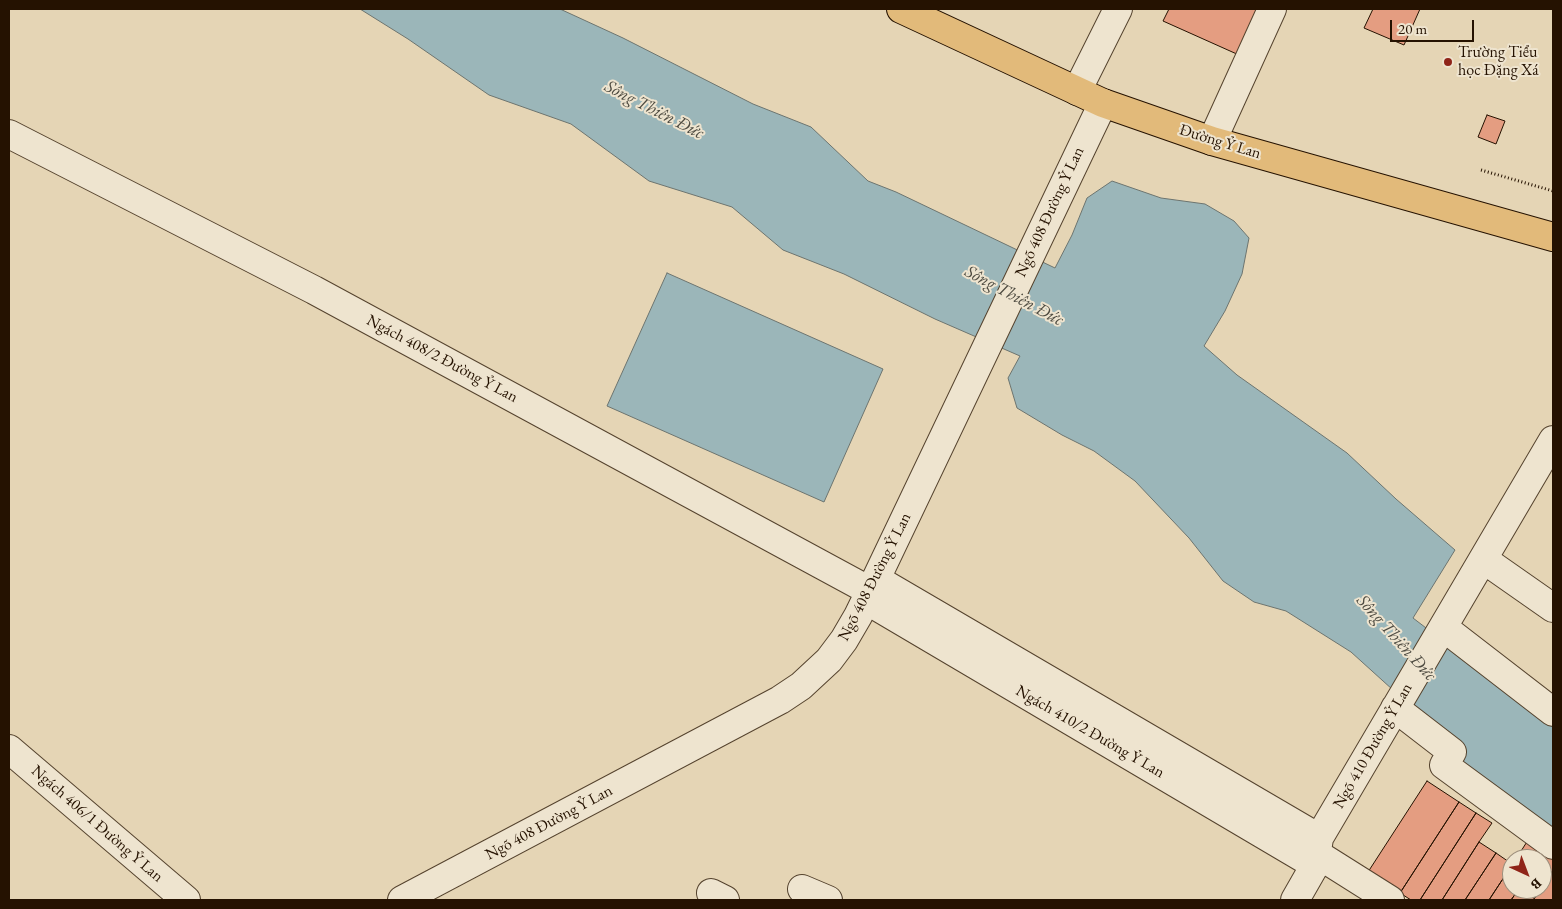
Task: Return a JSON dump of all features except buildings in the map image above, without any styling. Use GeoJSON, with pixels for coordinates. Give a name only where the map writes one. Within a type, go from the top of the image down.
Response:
{"type":"FeatureCollection","features":[{"type":"Feature","properties":{"kind":"main road","name":"Đường Ỷ Lan"},"geometry":{"type":"LineString","coordinates":[[901,9],[1102,103],[1212,142],[1553,237]]}},
{"type":"Feature","properties":{"kind":"street"},"geometry":{"type":"LineString","coordinates":[[1077,91],[1118,9]]}},
{"type":"Feature","properties":{"kind":"street"},"geometry":{"type":"LineString","coordinates":[[1212,142],[1272,9]]}},
{"type":"Feature","properties":{"kind":"street","name":"Ngõ 408 Đường Ỷ Lan"},"geometry":{"type":"LineString","coordinates":[[402,900],[758,712],[801,686],[829,660],[844,640],[871,590],[1102,103]]}},
{"type":"Feature","properties":{"kind":"street","name":"Ngách 408/2 Đường Ỷ Lan"},"geometry":{"type":"LineString","coordinates":[[9,134],[314,290],[871,590]]}},
{"type":"Feature","properties":{"kind":"street","name":"Ngõ 410 Đường Ỷ Lan"},"geometry":{"type":"LineString","coordinates":[[1295,900],[1317,852],[1395,708],[1553,440]]}},
{"type":"Feature","properties":{"kind":"street"},"geometry":{"type":"LineString","coordinates":[[1483,559],[1553,608]]}},
{"type":"Feature","properties":{"kind":"street","name":"Ngách 410/2 Đường Ỷ Lan"},"geometry":{"type":"LineString","coordinates":[[871,590],[1317,852],[1390,900]]}},
{"type":"Feature","properties":{"kind":"street"},"geometry":{"type":"LineString","coordinates":[[1443,627],[1553,712]]}},
{"type":"Feature","properties":{"kind":"street"},"geometry":{"type":"LineString","coordinates":[[1395,708],[1452,752],[1444,764],[1553,845]]}},
{"type":"Feature","properties":{"kind":"street","name":"Ngách 406/1 Đường Ỷ Lan"},"geometry":{"type":"LineString","coordinates":[[9,749],[186,900]]}},
{"type":"Feature","properties":{"kind":"street"},"geometry":{"type":"LineString","coordinates":[[802,889],[828,900]]}},
{"type":"Feature","properties":{"kind":"path"},"geometry":{"type":"LineString","coordinates":[[1481,170],[1553,190]]}},
{"type":"Feature","properties":{"kind":"water","name":"Sông Thiên Đức"},"geometry":{"type":"Polygon","coordinates":[[[360,9],[560,9],[623,38],[753,104],[811,127],[868,181],[896,192],[1055,268],[1072,235],[1087,198],[1112,181],[1161,198],[1205,204],[1234,221],[1249,238],[1242,274],[1225,311],[1204,346],[1237,375],[1347,453],[1455,550],[1413,618],[1553,725],[1553,840],[1448,760],[1456,747],[1351,652],[1286,611],[1254,602],[1223,581],[1189,538],[1135,481],[1094,451],[1062,435],[1017,408],[1008,378],[1020,356],[935,319],[844,274],[783,250],[732,207],[649,181],[571,124],[489,95],[408,39],[360,9]]]}},
{"type":"Feature","properties":{"kind":"water"},"geometry":{"type":"Polygon","coordinates":[[[667,273],[883,369],[824,502],[607,406],[667,273]]]}},
{"type":"Feature","properties":{"kind":"place","name":"Trường Tiểu học Đặng Xá"},"geometry":{"type":"Point","coordinates":[1448,62]}}]}
